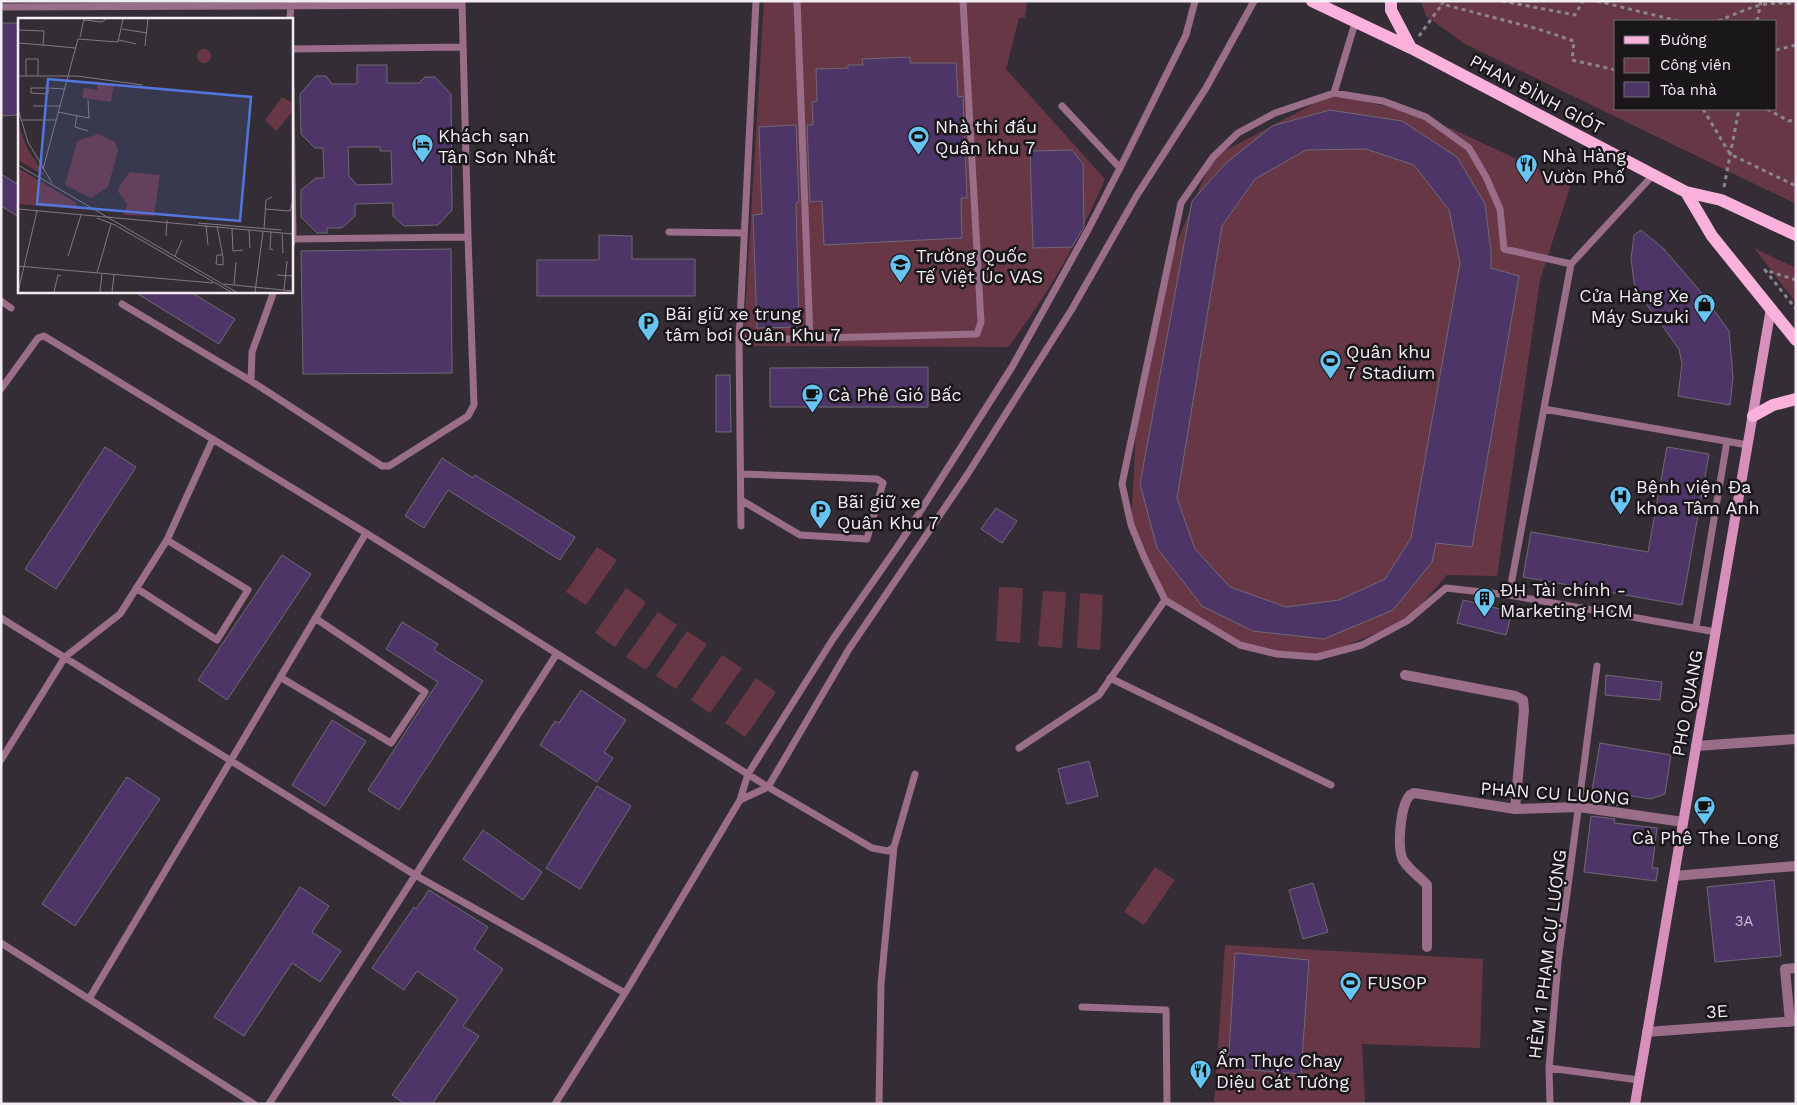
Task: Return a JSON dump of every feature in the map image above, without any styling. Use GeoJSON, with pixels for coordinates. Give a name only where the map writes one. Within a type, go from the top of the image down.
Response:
{"type":"FeatureCollection","features":[{"type":"Feature","properties":{"kind":"main road","name":"PHAN ĐÌNH GIÓT"},"geometry":{"type":"LineString","coordinates":[[1312,1],[1411,48],[1686,192],[1721,200],[1796,235]]}},
{"type":"Feature","properties":{"kind":"main road"},"geometry":{"type":"LineString","coordinates":[[1391,1],[1391,10],[1411,48]]}},
{"type":"Feature","properties":{"kind":"main road"},"geometry":{"type":"LineString","coordinates":[[1686,192],[1712,236],[1796,340]]}},
{"type":"Feature","properties":{"kind":"main road","name":"PHO QUANG"},"geometry":{"type":"LineString","coordinates":[[1635,1104],[1771,308]]}},
{"type":"Feature","properties":{"kind":"main road"},"geometry":{"type":"LineString","coordinates":[[1753,416],[1773,405],[1796,399]]}},
{"type":"Feature","properties":{"kind":"street"},"geometry":{"type":"LineString","coordinates":[[1405,675],[1516,696],[1523,700],[1524,710],[1515,809]]}},
{"type":"Feature","properties":{"kind":"street"},"geometry":{"type":"LineString","coordinates":[[1696,746],[1796,739]]}},
{"type":"Feature","properties":{"kind":"street","name":"PHAN CU LUONG"},"geometry":{"type":"LineString","coordinates":[[1428,948],[1427,885],[1411,872],[1402,858],[1401,830],[1407,798],[1414,793],[1515,809],[1579,807],[1683,822]]}},
{"type":"Feature","properties":{"kind":"street"},"geometry":{"type":"LineString","coordinates":[[1674,876],[1796,866]]}},
{"type":"Feature","properties":{"kind":"street","name":"3E"},"geometry":{"type":"LineString","coordinates":[[1647,1032],[1793,1022],[1785,969],[1796,968]]}},
{"type":"Feature","properties":{"kind":"lane"},"geometry":{"type":"LineString","coordinates":[[741,526],[739,340],[756,1]]}},
{"type":"Feature","properties":{"kind":"lane"},"geometry":{"type":"LineString","coordinates":[[797,1],[810,338]]}},
{"type":"Feature","properties":{"kind":"lane"},"geometry":{"type":"LineString","coordinates":[[739,340],[977,334],[981,322],[963,1]]}},
{"type":"Feature","properties":{"kind":"lane"},"geometry":{"type":"LineString","coordinates":[[555,1104],[625,993],[740,800],[748,774],[833,639],[902,540],[1012,367],[1120,168],[1186,35],[1195,1]]}},
{"type":"Feature","properties":{"kind":"lane"},"geometry":{"type":"LineString","coordinates":[[740,800],[768,787],[849,649],[967,475],[1072,308],[1137,195],[1206,88],[1254,1]]}},
{"type":"Feature","properties":{"kind":"lane"},"geometry":{"type":"LineString","coordinates":[[290,3],[290,18]]}},
{"type":"Feature","properties":{"kind":"lane"},"geometry":{"type":"LineString","coordinates":[[1,7],[139,4],[462,3],[474,405],[468,416],[395,464],[382,466],[251,381],[122,304]]}},
{"type":"Feature","properties":{"kind":"lane"},"geometry":{"type":"LineString","coordinates":[[1334,93],[1355,23]]}},
{"type":"Feature","properties":{"kind":"lane"},"geometry":{"type":"LineString","coordinates":[[292,49],[463,48]]}},
{"type":"Feature","properties":{"kind":"lane"},"geometry":{"type":"LineString","coordinates":[[1571,264],[1504,249],[1500,209],[1474,155],[1469,148],[1426,116],[1383,101],[1334,93],[1275,113],[1238,133],[1213,157],[1181,203],[1122,484],[1131,525],[1165,600],[1240,645],[1277,654],[1317,657],[1362,645],[1407,621],[1446,588],[1509,595],[1716,632]]}},
{"type":"Feature","properties":{"kind":"lane"},"geometry":{"type":"LineString","coordinates":[[1062,106],[1120,168]]}},
{"type":"Feature","properties":{"kind":"lane"},"geometry":{"type":"LineString","coordinates":[[1509,595],[1571,264],[1653,174]]}},
{"type":"Feature","properties":{"kind":"lane"},"geometry":{"type":"LineString","coordinates":[[669,232],[744,233]]}},
{"type":"Feature","properties":{"kind":"lane"},"geometry":{"type":"LineString","coordinates":[[292,242],[468,237]]}},
{"type":"Feature","properties":{"kind":"lane"},"geometry":{"type":"LineString","coordinates":[[251,381],[252,352],[274,292]]}},
{"type":"Feature","properties":{"kind":"lane"},"geometry":{"type":"LineString","coordinates":[[1,302],[11,308]]}},
{"type":"Feature","properties":{"kind":"lane"},"geometry":{"type":"LineString","coordinates":[[1,389],[38,338],[44,336],[366,533],[556,655],[768,787],[872,848],[888,851],[894,847]]}},
{"type":"Feature","properties":{"kind":"lane"},"geometry":{"type":"LineString","coordinates":[[1544,409],[1748,445]]}},
{"type":"Feature","properties":{"kind":"lane"},"geometry":{"type":"LineString","coordinates":[[1,760],[65,657],[120,614],[167,540],[214,440]]}},
{"type":"Feature","properties":{"kind":"lane"},"geometry":{"type":"LineString","coordinates":[[1696,627],[1727,442]]}},
{"type":"Feature","properties":{"kind":"lane"},"geometry":{"type":"LineString","coordinates":[[741,474],[877,479],[883,483],[866,539],[800,535],[741,500]]}},
{"type":"Feature","properties":{"kind":"lane"},"geometry":{"type":"LineString","coordinates":[[88,1000],[366,533]]}},
{"type":"Feature","properties":{"kind":"lane"},"geometry":{"type":"LineString","coordinates":[[136,588],[217,640],[248,590],[167,540]]}},
{"type":"Feature","properties":{"kind":"lane"},"geometry":{"type":"LineString","coordinates":[[1019,748],[1099,695],[1165,600]]}},
{"type":"Feature","properties":{"kind":"lane"},"geometry":{"type":"LineString","coordinates":[[1,618],[415,875],[625,993]]}},
{"type":"Feature","properties":{"kind":"lane"},"geometry":{"type":"LineString","coordinates":[[280,677],[390,743],[425,692],[315,618]]}},
{"type":"Feature","properties":{"kind":"lane"},"geometry":{"type":"LineString","coordinates":[[269,1104],[556,655]]}},
{"type":"Feature","properties":{"kind":"lane","name":"HẺM 1 PHẠM CỰ LƯỢNG"},"geometry":{"type":"LineString","coordinates":[[1550,1104],[1549,1068],[1558,962],[1597,666]]}},
{"type":"Feature","properties":{"kind":"lane"},"geometry":{"type":"LineString","coordinates":[[1110,678],[1331,785]]}},
{"type":"Feature","properties":{"kind":"lane"},"geometry":{"type":"LineString","coordinates":[[879,1104],[881,984],[894,847],[915,774]]}},
{"type":"Feature","properties":{"kind":"lane"},"geometry":{"type":"LineString","coordinates":[[1,943],[254,1104]]}},
{"type":"Feature","properties":{"kind":"lane"},"geometry":{"type":"LineString","coordinates":[[1082,1007],[1166,1010],[1167,1104]]}},
{"type":"Feature","properties":{"kind":"lane"},"geometry":{"type":"LineString","coordinates":[[1549,1068],[1639,1080]]}},
{"type":"Feature","properties":{"kind":"path"},"geometry":{"type":"LineString","coordinates":[[1502,1],[1575,15],[1583,1]]}},
{"type":"Feature","properties":{"kind":"path"},"geometry":{"type":"LineString","coordinates":[[1597,1],[1674,20]]}},
{"type":"Feature","properties":{"kind":"path"},"geometry":{"type":"LineString","coordinates":[[1411,48],[1443,3],[1574,41],[1572,60],[1614,70]]}},
{"type":"Feature","properties":{"kind":"path"},"geometry":{"type":"LineString","coordinates":[[1720,20],[1761,3],[1796,4]]}},
{"type":"Feature","properties":{"kind":"path"},"geometry":{"type":"LineString","coordinates":[[1757,20],[1761,3]]}},
{"type":"Feature","properties":{"kind":"path"},"geometry":{"type":"LineString","coordinates":[[1777,50],[1796,45]]}},
{"type":"Feature","properties":{"kind":"path"},"geometry":{"type":"LineString","coordinates":[[1704,110],[1730,154],[1796,186]]}},
{"type":"Feature","properties":{"kind":"path"},"geometry":{"type":"LineString","coordinates":[[1721,200],[1739,110]]}},
{"type":"Feature","properties":{"kind":"path"},"geometry":{"type":"LineString","coordinates":[[1769,110],[1789,121],[1796,120]]}},
{"type":"Feature","properties":{"kind":"path"},"geometry":{"type":"LineString","coordinates":[[1796,280],[1765,270],[1796,309]]}},
{"type":"Feature","properties":{"kind":"green space","name":"Nhà thi đấu Quân khu 7"},"geometry":{"type":"Polygon","coordinates":[[[764,1],[1027,1],[1025,18],[1019,18],[1006,69],[1105,179],[1062,266],[1008,347],[743,346],[764,1]]]}},
{"type":"Feature","properties":{"kind":"green space"},"geometry":{"type":"Polygon","coordinates":[[[1421,1],[1796,1],[1796,204],[1465,44],[1426,16],[1421,1]]]}},
{"type":"Feature","properties":{"kind":"green space","name":"Quân khu 7 Stadium"},"geometry":{"type":"Polygon","coordinates":[[[1334,93],[1426,117],[1571,184],[1540,280],[1497,576],[1447,575],[1407,621],[1317,657],[1240,645],[1165,600],[1131,525],[1137,410],[1168,264],[1192,201],[1213,157],[1334,93]]]}},
{"type":"Feature","properties":{"kind":"green space"},"geometry":{"type":"Polygon","coordinates":[[[1754,248],[1796,268],[1796,303],[1754,248]]]}},
{"type":"Feature","properties":{"kind":"green space"},"geometry":{"type":"Polygon","coordinates":[[[597,547],[617,560],[586,605],[566,592],[597,547]]]}},
{"type":"Feature","properties":{"kind":"green space"},"geometry":{"type":"Polygon","coordinates":[[[999,587],[1023,588],[1020,643],[996,641],[999,587]]]}},
{"type":"Feature","properties":{"kind":"green space"},"geometry":{"type":"Polygon","coordinates":[[[626,588],[646,602],[615,647],[595,633],[626,588]]]}},
{"type":"Feature","properties":{"kind":"green space"},"geometry":{"type":"Polygon","coordinates":[[[1043,591],[1066,592],[1062,648],[1038,646],[1043,591]]]}},
{"type":"Feature","properties":{"kind":"green space"},"geometry":{"type":"Polygon","coordinates":[[[1080,593],[1103,595],[1100,650],[1077,648],[1080,593]]]}},
{"type":"Feature","properties":{"kind":"green space"},"geometry":{"type":"Polygon","coordinates":[[[658,612],[677,625],[646,670],[626,657],[658,612]]]}},
{"type":"Feature","properties":{"kind":"green space"},"geometry":{"type":"Polygon","coordinates":[[[687,631],[707,644],[676,689],[656,676],[687,631]]]}},
{"type":"Feature","properties":{"kind":"green space"},"geometry":{"type":"Polygon","coordinates":[[[722,655],[742,668],[710,713],[691,700],[722,655]]]}},
{"type":"Feature","properties":{"kind":"green space"},"geometry":{"type":"Polygon","coordinates":[[[756,678],[776,692],[745,737],[725,723],[756,678]]]}},
{"type":"Feature","properties":{"kind":"green space"},"geometry":{"type":"Polygon","coordinates":[[[1155,867],[1175,880],[1144,925],[1124,912],[1155,867]]]}},
{"type":"Feature","properties":{"kind":"green space","name":"FUSOP"},"geometry":{"type":"Polygon","coordinates":[[[1225,945],[1483,959],[1480,1048],[1362,1044],[1365,1104],[1214,1104],[1225,945]]]}},
{"type":"Feature","properties":{"kind":"building"},"geometry":{"type":"Polygon","coordinates":[[[1,23],[18,23],[18,115],[1,116],[1,23]]]}},
{"type":"Feature","properties":{"kind":"building"},"geometry":{"type":"Polygon","coordinates":[[[910,57],[910,63],[956,63],[958,97],[963,96],[967,198],[961,198],[962,238],[824,245],[822,201],[810,202],[807,125],[813,125],[812,102],[817,101],[816,69],[848,68],[848,65],[863,65],[862,59],[910,57]]]}},
{"type":"Feature","properties":{"kind":"building","name":"Khách sạn Tân Sơn Nhất"},"geometry":{"type":"Polygon","coordinates":[[[357,65],[387,65],[387,83],[419,83],[425,77],[435,77],[451,94],[452,210],[438,225],[404,226],[393,216],[393,203],[355,204],[355,216],[342,228],[327,228],[327,233],[317,233],[301,217],[301,190],[316,178],[324,178],[323,148],[315,148],[301,134],[300,94],[316,76],[326,76],[332,84],[357,84],[357,65]],[[348,147],[349,176],[357,185],[392,184],[391,151],[380,151],[380,147],[348,147]]]}},
{"type":"Feature","properties":{"kind":"building"},"geometry":{"type":"Polygon","coordinates":[[[1330,110],[1402,121],[1457,157],[1485,204],[1491,268],[1519,276],[1472,547],[1436,543],[1432,562],[1393,610],[1324,639],[1253,631],[1202,606],[1157,548],[1140,484],[1192,201],[1225,164],[1272,126],[1330,110]],[[1366,149],[1306,150],[1255,179],[1222,226],[1177,498],[1195,549],[1230,587],[1286,607],[1339,600],[1385,579],[1411,538],[1460,263],[1449,210],[1414,165],[1366,149]]]}},
{"type":"Feature","properties":{"kind":"building"},"geometry":{"type":"Polygon","coordinates":[[[796,125],[799,202],[796,203],[799,327],[757,328],[753,215],[762,214],[759,127],[796,125]]]}},
{"type":"Feature","properties":{"kind":"building"},"geometry":{"type":"Polygon","coordinates":[[[1072,150],[1083,164],[1084,227],[1072,247],[1033,248],[1030,151],[1072,150]]]}},
{"type":"Feature","properties":{"kind":"building"},"geometry":{"type":"Polygon","coordinates":[[[1,174],[18,184],[18,216],[1,206],[1,174]]]}},
{"type":"Feature","properties":{"kind":"building"},"geometry":{"type":"Polygon","coordinates":[[[1641,230],[1664,249],[1700,291],[1729,331],[1733,377],[1730,405],[1678,396],[1682,364],[1679,349],[1639,294],[1634,283],[1631,258],[1634,235],[1641,230]]]}},
{"type":"Feature","properties":{"kind":"building"},"geometry":{"type":"Polygon","coordinates":[[[599,235],[632,236],[632,259],[695,259],[695,296],[537,296],[537,260],[599,260],[599,235]]]}},
{"type":"Feature","properties":{"kind":"building"},"geometry":{"type":"Polygon","coordinates":[[[451,249],[452,373],[303,374],[301,251],[451,249]]]}},
{"type":"Feature","properties":{"kind":"building"},"geometry":{"type":"Polygon","coordinates":[[[135,292],[191,292],[235,319],[219,344],[135,292]]]}},
{"type":"Feature","properties":{"kind":"building"},"geometry":{"type":"Polygon","coordinates":[[[928,367],[928,407],[770,407],[770,368],[928,367]]]}},
{"type":"Feature","properties":{"kind":"building"},"geometry":{"type":"Polygon","coordinates":[[[716,375],[730,375],[731,432],[716,432],[716,375]]]}},
{"type":"Feature","properties":{"kind":"building"},"geometry":{"type":"Polygon","coordinates":[[[105,447],[136,467],[56,589],[25,569],[105,447]]]}},
{"type":"Feature","properties":{"kind":"building"},"geometry":{"type":"Polygon","coordinates":[[[1667,447],[1709,454],[1682,605],[1523,577],[1531,532],[1648,552],[1667,447]]]}},
{"type":"Feature","properties":{"kind":"building"},"geometry":{"type":"Polygon","coordinates":[[[442,458],[473,478],[475,475],[575,537],[560,560],[448,490],[424,528],[405,516],[442,458]]]}},
{"type":"Feature","properties":{"kind":"building"},"geometry":{"type":"Polygon","coordinates":[[[996,508],[1017,521],[1002,543],[981,529],[996,508]]]}},
{"type":"Feature","properties":{"kind":"building"},"geometry":{"type":"Polygon","coordinates":[[[282,555],[311,574],[227,700],[198,680],[282,555]]]}},
{"type":"Feature","properties":{"kind":"building","name":"ĐH Tài chính - Marketing HCM"},"geometry":{"type":"Polygon","coordinates":[[[1463,600],[1512,612],[1506,635],[1457,623],[1463,600]]]}},
{"type":"Feature","properties":{"kind":"building"},"geometry":{"type":"Polygon","coordinates":[[[402,622],[438,644],[434,650],[483,681],[399,810],[368,790],[438,682],[386,649],[402,622]]]}},
{"type":"Feature","properties":{"kind":"building"},"geometry":{"type":"Polygon","coordinates":[[[1606,675],[1662,682],[1660,700],[1605,695],[1606,675]]]}},
{"type":"Feature","properties":{"kind":"building"},"geometry":{"type":"Polygon","coordinates":[[[581,690],[626,720],[604,752],[613,758],[597,782],[540,745],[555,721],[559,723],[581,690]]]}},
{"type":"Feature","properties":{"kind":"building"},"geometry":{"type":"Polygon","coordinates":[[[332,720],[366,741],[325,806],[292,785],[332,720]]]}},
{"type":"Feature","properties":{"kind":"building"},"geometry":{"type":"Polygon","coordinates":[[[1600,743],[1671,755],[1665,794],[1651,799],[1619,794],[1617,806],[1593,802],[1594,797],[1591,797],[1600,743]]]}},
{"type":"Feature","properties":{"kind":"building"},"geometry":{"type":"Polygon","coordinates":[[[1089,761],[1098,796],[1067,804],[1058,769],[1089,761]]]}},
{"type":"Feature","properties":{"kind":"building"},"geometry":{"type":"Polygon","coordinates":[[[127,777],[160,799],[75,926],[42,904],[127,777]]]}},
{"type":"Feature","properties":{"kind":"building"},"geometry":{"type":"Polygon","coordinates":[[[597,786],[631,806],[580,889],[546,868],[597,786]]]}},
{"type":"Feature","properties":{"kind":"building"},"geometry":{"type":"Polygon","coordinates":[[[1591,816],[1615,819],[1614,823],[1657,828],[1652,868],[1658,868],[1656,881],[1584,872],[1591,816]]]}},
{"type":"Feature","properties":{"kind":"building"},"geometry":{"type":"Polygon","coordinates":[[[483,830],[542,872],[523,900],[463,859],[483,830]]]}},
{"type":"Feature","properties":{"kind":"building"},"geometry":{"type":"Polygon","coordinates":[[[1774,880],[1781,956],[1715,962],[1707,887],[1774,880]]]}},
{"type":"Feature","properties":{"kind":"building"},"geometry":{"type":"Polygon","coordinates":[[[1313,883],[1328,932],[1303,939],[1289,890],[1313,883]]]}},
{"type":"Feature","properties":{"kind":"building"},"geometry":{"type":"Polygon","coordinates":[[[300,887],[329,906],[312,932],[341,951],[320,982],[292,963],[244,1036],[214,1017],[300,887]]]}},
{"type":"Feature","properties":{"kind":"building"},"geometry":{"type":"Polygon","coordinates":[[[429,890],[488,927],[474,949],[503,969],[463,1026],[479,1036],[432,1104],[405,1104],[392,1095],[458,999],[417,971],[404,990],[372,968],[414,907],[416,909],[429,890]]]}},
{"type":"Feature","properties":{"kind":"building"},"geometry":{"type":"Polygon","coordinates":[[[1235,953],[1309,960],[1301,1074],[1228,1068],[1235,953]]]}},
{"type":"Feature","properties":{"kind":"place","name":"Nhà thi đấu Quân khu 7"},"geometry":{"type":"Point","coordinates":[919,155]}},
{"type":"Feature","properties":{"kind":"place","name":"Khách sạn Tân Sơn Nhất"},"geometry":{"type":"Point","coordinates":[422,164]}},
{"type":"Feature","properties":{"kind":"place","name":"Nhà Hàng Vườn Phố"},"geometry":{"type":"Point","coordinates":[1526,184]}},
{"type":"Feature","properties":{"kind":"place","name":"Trường Quốc Tế Việt Úc VAS"},"geometry":{"type":"Point","coordinates":[900,284]}},
{"type":"Feature","properties":{"kind":"place","name":"Cửa Hàng Xe Máy Suzuki"},"geometry":{"type":"Point","coordinates":[1705,324]}},
{"type":"Feature","properties":{"kind":"place","name":"Bãi giữ xe trung tâm bơi Quân Khu 7"},"geometry":{"type":"Point","coordinates":[649,342]}},
{"type":"Feature","properties":{"kind":"place","name":"Quân khu 7 Stadium"},"geometry":{"type":"Point","coordinates":[1330,380]}},
{"type":"Feature","properties":{"kind":"place","name":"Cà Phê Gió Bấc"},"geometry":{"type":"Point","coordinates":[812,413]}},
{"type":"Feature","properties":{"kind":"place","name":"Bệnh viện Đa khoa Tâm Anh"},"geometry":{"type":"Point","coordinates":[1620,515]}},
{"type":"Feature","properties":{"kind":"place","name":"Bãi giữ xe Quân Khu 7"},"geometry":{"type":"Point","coordinates":[821,530]}},
{"type":"Feature","properties":{"kind":"place","name":"ĐH Tài chính - Marketing HCM"},"geometry":{"type":"Point","coordinates":[1484,618]}},
{"type":"Feature","properties":{"kind":"place","name":"Cà Phê The Long"},"geometry":{"type":"Point","coordinates":[1705,826]}},
{"type":"Feature","properties":{"kind":"place","name":"FUSOP"},"geometry":{"type":"Point","coordinates":[1351,1001]}},
{"type":"Feature","properties":{"kind":"place","name":"Ẩm Thực Chay Diệu Cát Tường"},"geometry":{"type":"Point","coordinates":[1200,1089]}}]}
